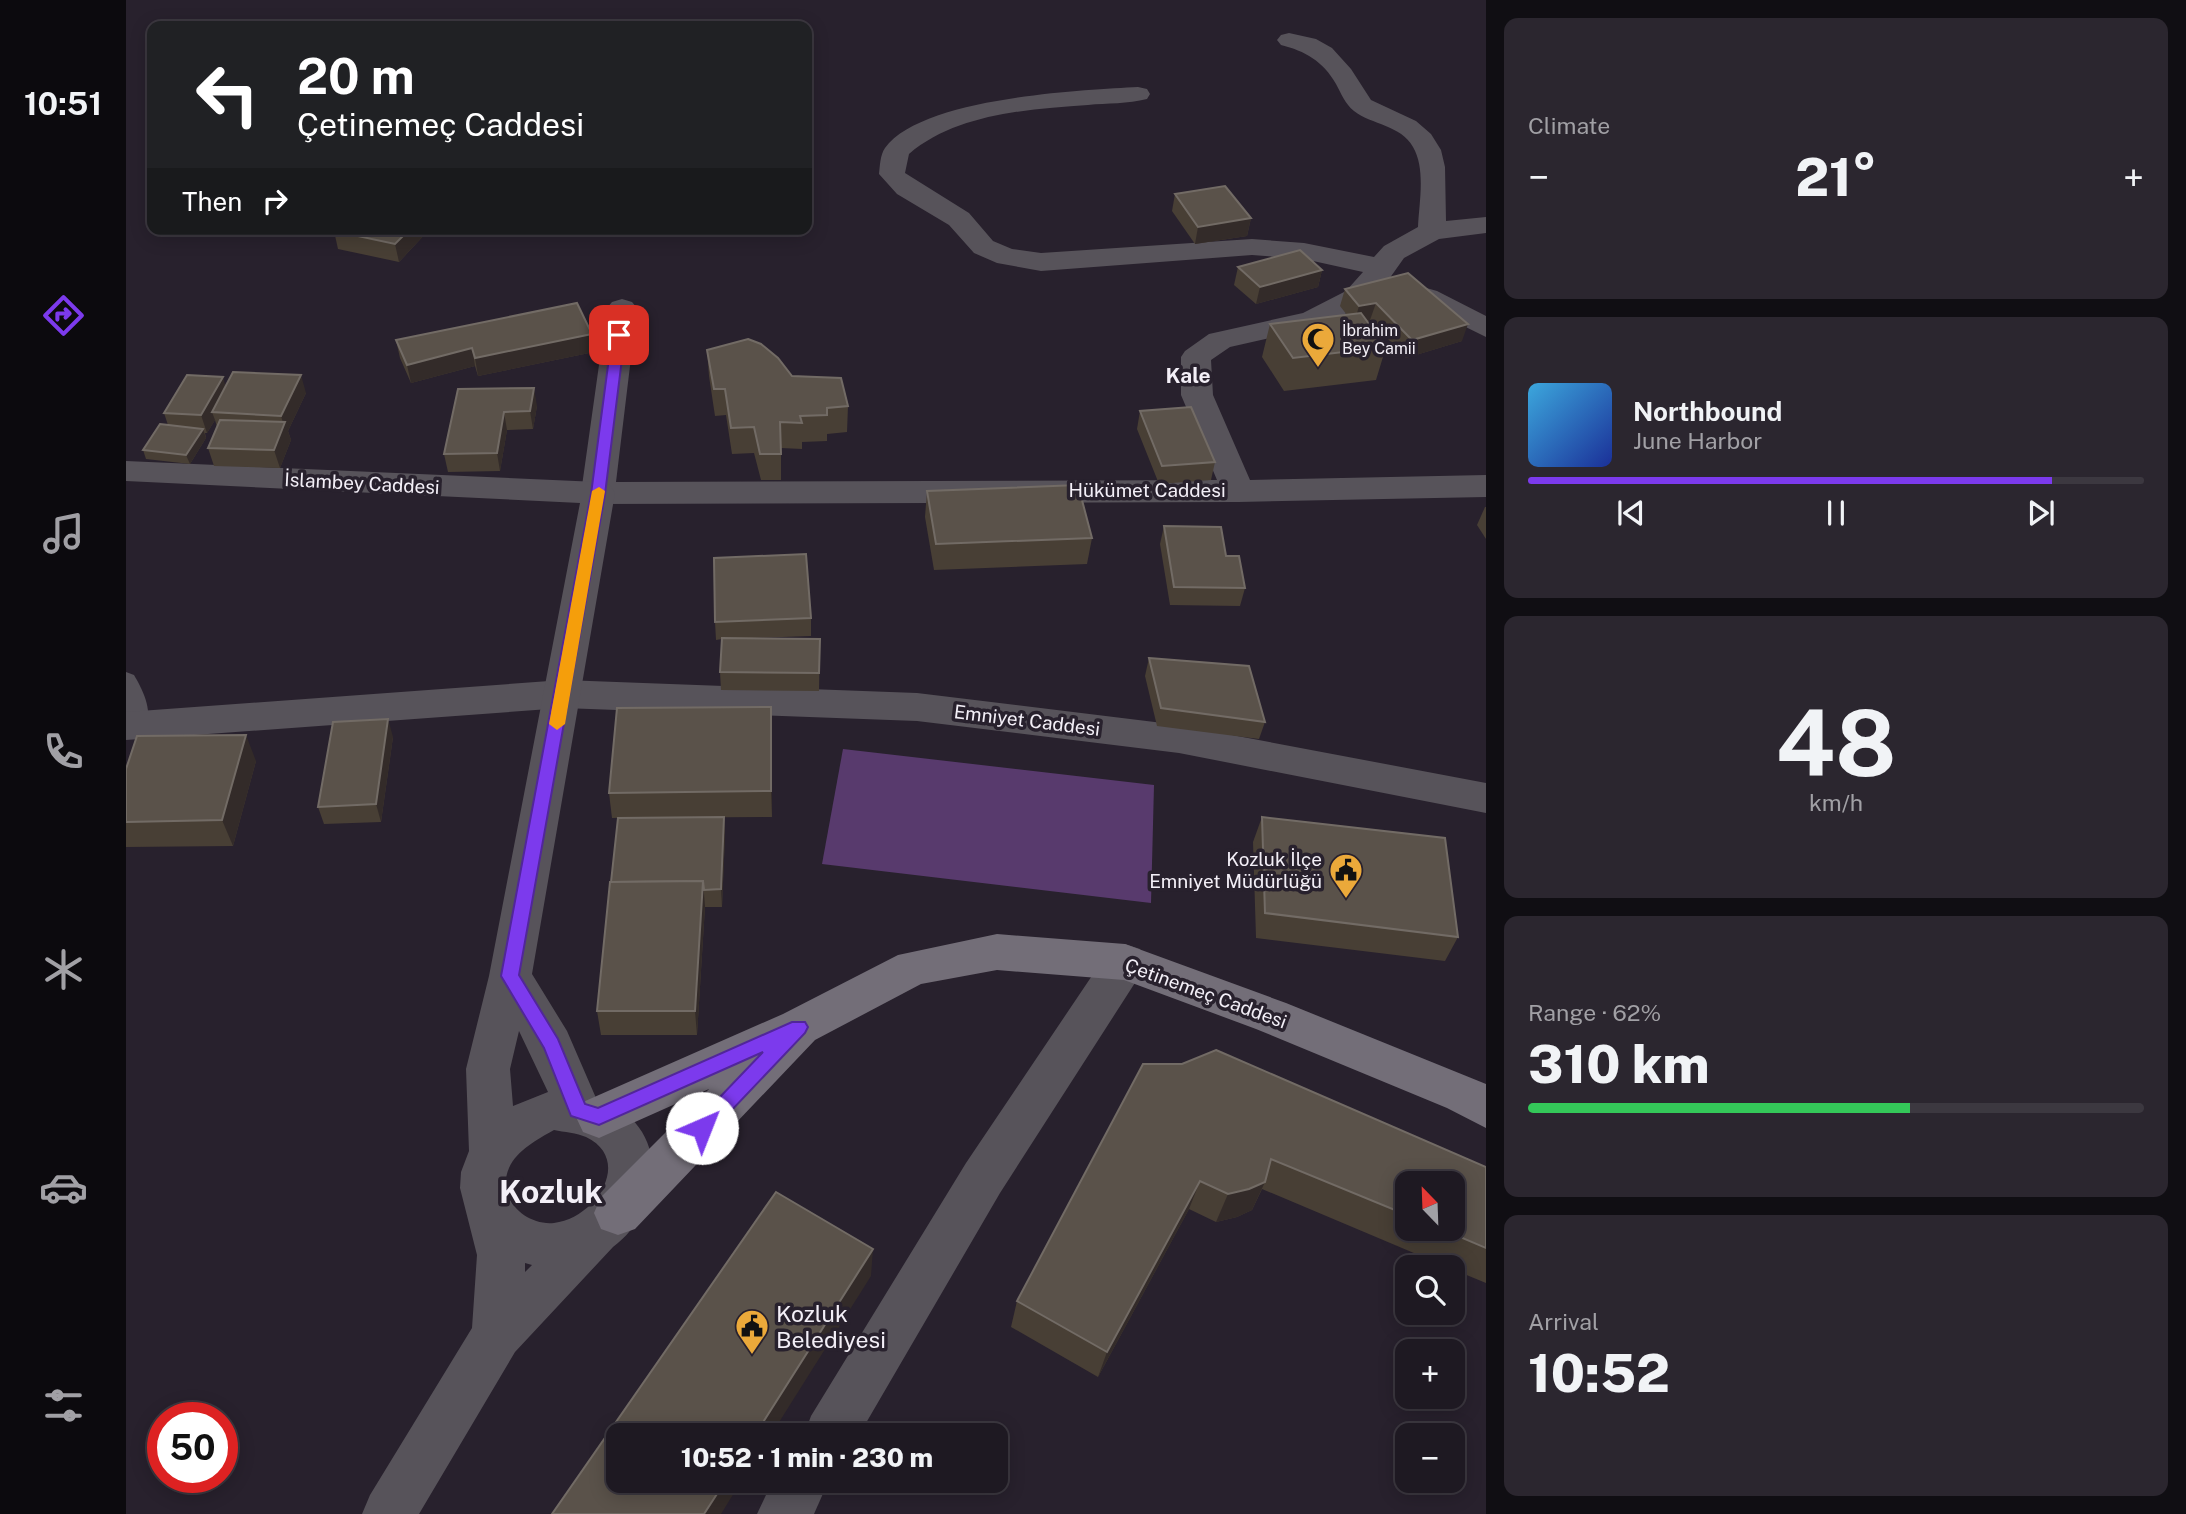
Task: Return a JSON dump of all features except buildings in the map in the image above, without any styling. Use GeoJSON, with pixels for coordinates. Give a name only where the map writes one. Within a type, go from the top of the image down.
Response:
{"type":"FeatureCollection","features":[{"type":"Feature","properties":{"kind":"main road","name":"Çetinemeç Caddesi"},"geometry":{"type":"LineString","coordinates":[[588,1114],[799,1027],[913,968],[997,953],[1125,962],[1271,1016],[1450,1088],[1486,1108]]}},
{"type":"Feature","properties":{"kind":"main road","name":"Çetinemeç Caddesi"},"geometry":{"type":"LineString","coordinates":[[609,1222],[799,1027]]}},
{"type":"Feature","properties":{"kind":"street"},"geometry":{"type":"LineString","coordinates":[[1289,40],[1316,46],[1336,66],[1359,102],[1377,113],[1395,118],[1418,135],[1429,151],[1432,231]]}},
{"type":"Feature","properties":{"kind":"street"},"geometry":{"type":"LineString","coordinates":[[1138,94],[1062,97],[951,119],[911,139],[894,154],[891,160],[892,174],[909,190],[938,204],[962,221],[979,245],[1010,258],[1041,262],[1252,247],[1304,251],[1376,275],[1427,297],[1486,328]]}},
{"type":"Feature","properties":{"kind":"street"},"geometry":{"type":"LineString","coordinates":[[1238,491],[1197,395],[1196,357],[1220,340],[1312,320],[1356,297],[1394,252],[1432,231],[1486,225]]}},
{"type":"Feature","properties":{"kind":"street"},"geometry":{"type":"LineString","coordinates":[[492,1150],[488,1069],[510,976],[563,694],[598,494],[622,308]]}},
{"type":"Feature","properties":{"kind":"street","name":"İslambey Caddesi"},"geometry":{"type":"LineString","coordinates":[[126,471],[598,494]]}},
{"type":"Feature","properties":{"kind":"street","name":"Hükümet Caddesi"},"geometry":{"type":"LineString","coordinates":[[598,494],[1238,491],[1486,486]]}},
{"type":"Feature","properties":{"kind":"street","name":"Emniyet Caddesi"},"geometry":{"type":"LineString","coordinates":[[130,726],[563,694],[917,707],[1179,739],[1486,798]]}},
{"type":"Feature","properties":{"kind":"street"},"geometry":{"type":"LineString","coordinates":[[837,1423],[983,1178],[1125,962]]}},
{"type":"Feature","properties":{"kind":"street"},"geometry":{"type":"LineString","coordinates":[[510,976],[588,1114]]}},
{"type":"Feature","properties":{"kind":"street"},"geometry":{"type":"LineString","coordinates":[[388,1514],[497,1335],[609,1222],[629,1192],[633,1170],[628,1148],[617,1130],[588,1114],[554,1110],[530,1117],[509,1131],[492,1150],[483,1172],[483,1195],[501,1255],[497,1335]]}},
{"type":"Feature","properties":{"kind":"street"},"geometry":{"type":"LineString","coordinates":[[491,1217],[507,1234],[528,1244],[552,1247],[577,1243],[609,1222]]}},
{"type":"Feature","properties":{"kind":"street"},"geometry":{"type":"LineString","coordinates":[[784,1514],[796,1493]]}},
{"type":"Feature","properties":{"kind":"lane"},"geometry":{"type":"LineString","coordinates":[[126,681],[135,699],[130,726]]}},
{"type":"Feature","properties":{"kind":"shaded area"},"geometry":{"type":"Polygon","coordinates":[[[843,749],[1154,785],[1151,903],[822,864],[843,749]]]}},
{"type":"Feature","properties":{"kind":"slow traffic"},"geometry":{"type":"LineString","coordinates":[[557,724],[599,491]]}},
{"type":"Feature","properties":{"kind":"place","name":"İbrahim Bey Camii"},"geometry":{"type":"Point","coordinates":[1318,369]}},
{"type":"Feature","properties":{"kind":"place","name":"Kozluk İlçe Emniyet Müdürlüğü"},"geometry":{"type":"Point","coordinates":[1346,900]}},
{"type":"Feature","properties":{"kind":"place","name":"Kozluk Belediyesi"},"geometry":{"type":"Point","coordinates":[752,1356]}},
{"type":"Feature","properties":{"kind":"district","name":"Kale"},"geometry":{"type":"Point","coordinates":[1188,375]}},
{"type":"Feature","properties":{"kind":"district","name":"Kozluk"},"geometry":{"type":"Point","coordinates":[551,1191]}},
{"type":"Feature","properties":{"kind":"route"},"geometry":{"type":"LineString","coordinates":[[619,335],[598,494],[510,976],[551,1045],[578,1110],[599,1117],[698,1075],[799,1027],[702,1128]]}}]}
